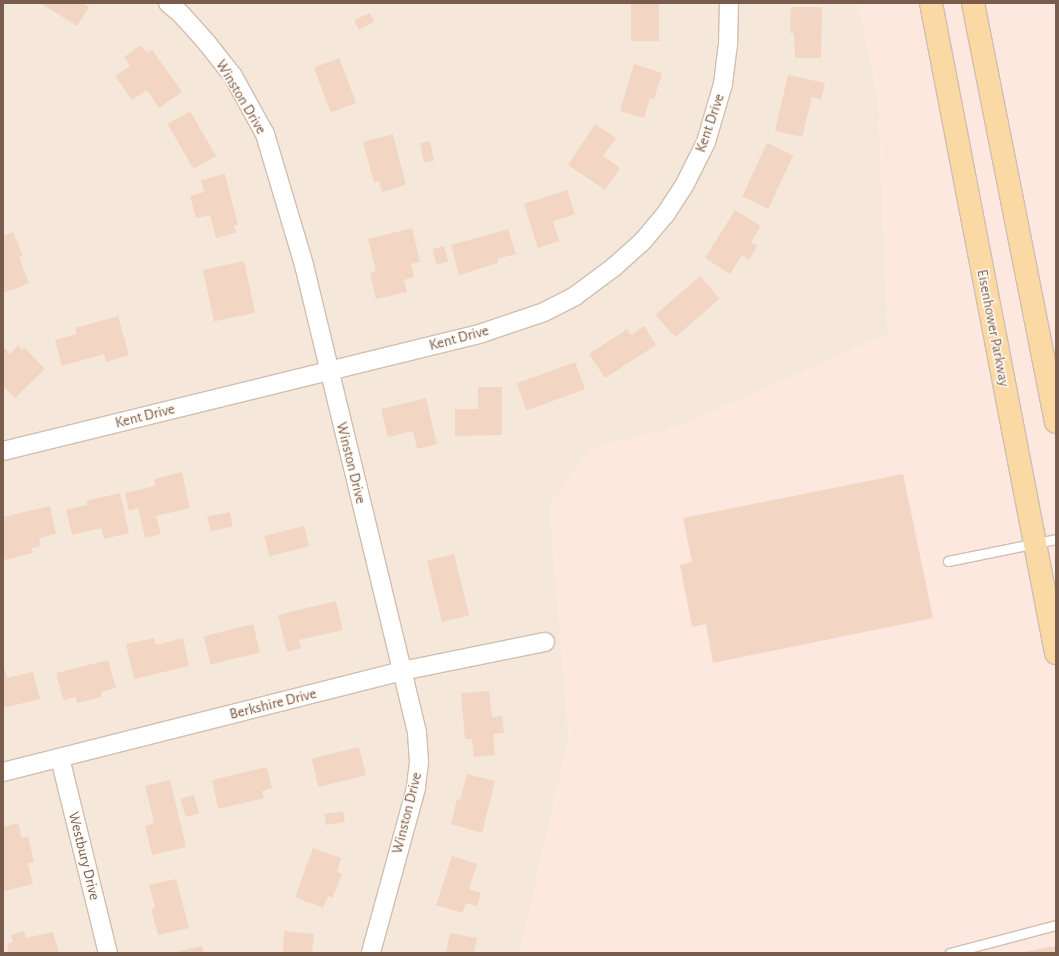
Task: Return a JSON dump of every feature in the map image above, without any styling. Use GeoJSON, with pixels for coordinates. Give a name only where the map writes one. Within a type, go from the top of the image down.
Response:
{"type":"FeatureCollection","features":[{"type":"Feature","properties":{"kind":"main road","name":"Eisenhower Parkway"},"geometry":{"type":"LineString","coordinates":[[931,3],[1056,653]]}},
{"type":"Feature","properties":{"kind":"main road"},"geometry":{"type":"LineString","coordinates":[[972,3],[1056,422]]}},
{"type":"Feature","properties":{"kind":"street","name":"Winston Drive"},"geometry":{"type":"LineString","coordinates":[[168,3],[181,14],[207,43],[233,76],[265,134],[304,265],[328,370],[417,733],[419,762],[416,788],[371,953]]}},
{"type":"Feature","properties":{"kind":"street","name":"Kent Drive"},"geometry":{"type":"LineString","coordinates":[[3,452],[328,370],[482,333],[544,312],[575,296],[614,267],[642,242],[665,215],[684,186],[706,142],[723,84],[728,46],[729,3]]}},
{"type":"Feature","properties":{"kind":"street","name":"Berkshire Drive"},"geometry":{"type":"LineString","coordinates":[[3,772],[402,672],[545,642]]}},
{"type":"Feature","properties":{"kind":"street","name":"Westbury Drive"},"geometry":{"type":"LineString","coordinates":[[60,758],[108,953]]}},
{"type":"Feature","properties":{"kind":"lane"},"geometry":{"type":"LineString","coordinates":[[948,561],[1056,539]]}},
{"type":"Feature","properties":{"kind":"lane"},"geometry":{"type":"LineString","coordinates":[[950,953],[1056,925]]}},
{"type":"Feature","properties":{"kind":"shaded area"},"geometry":{"type":"Polygon","coordinates":[[[3,3],[858,3],[878,94],[888,334],[684,425],[591,449],[550,506],[569,738],[520,953],[3,953],[3,3]]]}},
{"type":"Feature","properties":{"kind":"shaded area"},"geometry":{"type":"Polygon","coordinates":[[[858,3],[1056,3],[1056,953],[520,953],[569,738],[550,506],[591,449],[684,425],[888,334],[878,94],[858,3]]]}},
{"type":"Feature","properties":{"kind":"building"},"geometry":{"type":"Polygon","coordinates":[[[40,3],[83,3],[89,7],[77,26],[40,3]]]}},
{"type":"Feature","properties":{"kind":"building"},"geometry":{"type":"Polygon","coordinates":[[[631,3],[659,3],[659,41],[631,41],[631,3]]]}},
{"type":"Feature","properties":{"kind":"building"},"geometry":{"type":"Polygon","coordinates":[[[791,7],[822,7],[821,58],[795,58],[794,33],[790,33],[791,7]]]}},
{"type":"Feature","properties":{"kind":"building"},"geometry":{"type":"Polygon","coordinates":[[[370,13],[374,22],[359,30],[354,20],[370,13]]]}},
{"type":"Feature","properties":{"kind":"building"},"geometry":{"type":"Polygon","coordinates":[[[141,45],[147,53],[152,50],[182,92],[159,108],[147,90],[132,100],[115,76],[130,66],[124,57],[141,45]]]}},
{"type":"Feature","properties":{"kind":"building"},"geometry":{"type":"Polygon","coordinates":[[[339,58],[356,103],[331,112],[314,68],[339,58]]]}},
{"type":"Feature","properties":{"kind":"building"},"geometry":{"type":"Polygon","coordinates":[[[634,64],[662,73],[654,99],[650,98],[644,118],[620,111],[634,64]]]}},
{"type":"Feature","properties":{"kind":"building"},"geometry":{"type":"Polygon","coordinates":[[[788,75],[825,83],[821,100],[812,97],[802,137],[775,131],[788,75]]]}},
{"type":"Feature","properties":{"kind":"building"},"geometry":{"type":"Polygon","coordinates":[[[190,111],[216,156],[193,169],[167,124],[190,111]]]}},
{"type":"Feature","properties":{"kind":"building"},"geometry":{"type":"Polygon","coordinates":[[[595,124],[616,138],[603,156],[620,168],[605,190],[568,165],[595,124]]]}},
{"type":"Feature","properties":{"kind":"building"},"geometry":{"type":"Polygon","coordinates":[[[393,134],[406,185],[382,192],[379,181],[374,183],[363,142],[393,134]]]}},
{"type":"Feature","properties":{"kind":"building"},"geometry":{"type":"Polygon","coordinates":[[[430,141],[434,161],[424,163],[420,143],[430,141]]]}},
{"type":"Feature","properties":{"kind":"building"},"geometry":{"type":"Polygon","coordinates":[[[767,143],[793,155],[768,209],[742,196],[767,143]]]}},
{"type":"Feature","properties":{"kind":"building"},"geometry":{"type":"Polygon","coordinates":[[[225,174],[238,225],[234,225],[236,233],[216,238],[210,215],[196,218],[190,196],[204,192],[201,180],[225,174]]]}},
{"type":"Feature","properties":{"kind":"building"},"geometry":{"type":"Polygon","coordinates":[[[567,190],[575,214],[553,221],[559,241],[538,248],[524,204],[567,190]]]}},
{"type":"Feature","properties":{"kind":"building"},"geometry":{"type":"Polygon","coordinates":[[[735,210],[761,226],[751,242],[757,246],[749,260],[742,255],[730,274],[705,258],[735,210]]]}},
{"type":"Feature","properties":{"kind":"building"},"geometry":{"type":"Polygon","coordinates":[[[412,228],[420,262],[411,264],[414,277],[404,280],[407,292],[376,299],[370,273],[376,271],[368,239],[412,228]]]}},
{"type":"Feature","properties":{"kind":"building"},"geometry":{"type":"Polygon","coordinates":[[[508,229],[516,254],[497,259],[498,263],[459,275],[451,245],[508,229]]]}},
{"type":"Feature","properties":{"kind":"building"},"geometry":{"type":"Polygon","coordinates":[[[13,232],[23,256],[19,257],[29,283],[4,293],[3,236],[13,232]]]}},
{"type":"Feature","properties":{"kind":"building"},"geometry":{"type":"Polygon","coordinates":[[[444,246],[448,261],[437,265],[432,249],[444,246]]]}},
{"type":"Feature","properties":{"kind":"building"},"geometry":{"type":"Polygon","coordinates":[[[244,261],[255,313],[214,322],[203,270],[244,261]]]}},
{"type":"Feature","properties":{"kind":"building"},"geometry":{"type":"Polygon","coordinates":[[[700,276],[720,299],[675,337],[655,315],[700,276]]]}},
{"type":"Feature","properties":{"kind":"building"},"geometry":{"type":"Polygon","coordinates":[[[118,316],[129,355],[106,362],[104,354],[62,366],[55,340],[77,334],[75,328],[118,316]]]}},
{"type":"Feature","properties":{"kind":"building"},"geometry":{"type":"Polygon","coordinates":[[[644,326],[656,345],[605,378],[589,354],[627,329],[631,335],[644,326]]]}},
{"type":"Feature","properties":{"kind":"building"},"geometry":{"type":"Polygon","coordinates":[[[18,345],[22,350],[24,347],[45,369],[15,398],[3,386],[3,346],[10,354],[18,345]]]}},
{"type":"Feature","properties":{"kind":"building"},"geometry":{"type":"Polygon","coordinates":[[[575,362],[585,389],[527,410],[517,383],[575,362]]]}},
{"type":"Feature","properties":{"kind":"building"},"geometry":{"type":"Polygon","coordinates":[[[478,387],[502,387],[502,435],[455,436],[455,409],[478,409],[478,387]]]}},
{"type":"Feature","properties":{"kind":"building"},"geometry":{"type":"Polygon","coordinates":[[[426,398],[437,444],[417,449],[413,431],[388,437],[381,409],[426,398]]]}},
{"type":"Feature","properties":{"kind":"building"},"geometry":{"type":"Polygon","coordinates":[[[182,472],[190,508],[156,516],[161,534],[145,538],[138,508],[129,511],[125,493],[155,486],[154,479],[182,472]]]}},
{"type":"Feature","properties":{"kind":"building"},"geometry":{"type":"Polygon","coordinates":[[[903,474],[933,618],[713,663],[706,624],[692,627],[680,565],[692,562],[683,518],[903,474]]]}},
{"type":"Feature","properties":{"kind":"building"},"geometry":{"type":"Polygon","coordinates":[[[120,493],[129,533],[104,539],[101,528],[72,535],[66,510],[87,505],[86,501],[120,493]]]}},
{"type":"Feature","properties":{"kind":"building"},"geometry":{"type":"Polygon","coordinates":[[[50,506],[56,534],[39,538],[41,546],[32,548],[33,553],[5,560],[3,551],[3,517],[50,506]]]}},
{"type":"Feature","properties":{"kind":"building"},"geometry":{"type":"Polygon","coordinates":[[[230,512],[233,527],[210,531],[207,516],[230,512]]]}},
{"type":"Feature","properties":{"kind":"building"},"geometry":{"type":"Polygon","coordinates":[[[304,526],[309,546],[269,556],[264,536],[304,526]]]}},
{"type":"Feature","properties":{"kind":"building"},"geometry":{"type":"Polygon","coordinates":[[[454,554],[469,615],[442,622],[427,561],[454,554]]]}},
{"type":"Feature","properties":{"kind":"building"},"geometry":{"type":"Polygon","coordinates":[[[336,601],[343,630],[299,640],[301,648],[287,652],[278,615],[336,601]]]}},
{"type":"Feature","properties":{"kind":"building"},"geometry":{"type":"Polygon","coordinates":[[[253,624],[260,652],[211,664],[204,636],[253,624]]]}},
{"type":"Feature","properties":{"kind":"building"},"geometry":{"type":"Polygon","coordinates":[[[154,638],[156,645],[183,638],[189,666],[134,679],[126,644],[154,638]]]}},
{"type":"Feature","properties":{"kind":"building"},"geometry":{"type":"Polygon","coordinates":[[[108,660],[116,688],[101,692],[102,697],[77,703],[76,697],[63,700],[56,673],[108,660]]]}},
{"type":"Feature","properties":{"kind":"building"},"geometry":{"type":"Polygon","coordinates":[[[3,670],[5,670],[7,678],[33,672],[40,699],[3,708],[3,670]]]}},
{"type":"Feature","properties":{"kind":"building"},"geometry":{"type":"Polygon","coordinates":[[[489,691],[492,717],[502,716],[504,733],[493,734],[495,755],[474,757],[472,739],[465,739],[461,693],[489,691]]]}},
{"type":"Feature","properties":{"kind":"building"},"geometry":{"type":"Polygon","coordinates":[[[359,747],[366,775],[318,787],[311,759],[359,747]]]}},
{"type":"Feature","properties":{"kind":"building"},"geometry":{"type":"Polygon","coordinates":[[[267,767],[272,788],[262,791],[264,798],[218,809],[212,780],[267,767]]]}},
{"type":"Feature","properties":{"kind":"building"},"geometry":{"type":"Polygon","coordinates":[[[467,774],[495,781],[482,833],[451,824],[457,799],[460,800],[467,774]]]}},
{"type":"Feature","properties":{"kind":"building"},"geometry":{"type":"Polygon","coordinates":[[[170,780],[186,847],[152,855],[145,826],[154,823],[145,786],[170,780]]]}},
{"type":"Feature","properties":{"kind":"building"},"geometry":{"type":"Polygon","coordinates":[[[194,795],[199,813],[186,817],[181,799],[194,795]]]}},
{"type":"Feature","properties":{"kind":"building"},"geometry":{"type":"Polygon","coordinates":[[[343,811],[345,822],[326,825],[324,814],[343,811]]]}},
{"type":"Feature","properties":{"kind":"building"},"geometry":{"type":"Polygon","coordinates":[[[18,823],[22,838],[28,836],[34,862],[28,863],[33,884],[5,891],[3,884],[3,827],[18,823]]]}},
{"type":"Feature","properties":{"kind":"building"},"geometry":{"type":"Polygon","coordinates":[[[313,848],[341,858],[337,872],[342,874],[332,898],[328,896],[323,908],[295,897],[313,848]]]}},
{"type":"Feature","properties":{"kind":"building"},"geometry":{"type":"Polygon","coordinates":[[[452,856],[477,864],[469,889],[481,893],[477,906],[466,903],[462,913],[436,905],[452,856]]]}},
{"type":"Feature","properties":{"kind":"building"},"geometry":{"type":"Polygon","coordinates":[[[176,879],[189,928],[158,935],[151,909],[155,908],[149,885],[176,879]]]}},
{"type":"Feature","properties":{"kind":"building"},"geometry":{"type":"Polygon","coordinates":[[[24,931],[26,938],[53,932],[59,953],[9,953],[7,944],[13,942],[11,935],[24,931]]]}},
{"type":"Feature","properties":{"kind":"building"},"geometry":{"type":"Polygon","coordinates":[[[284,931],[314,934],[312,953],[283,953],[284,931]]]}},
{"type":"Feature","properties":{"kind":"building"},"geometry":{"type":"Polygon","coordinates":[[[450,933],[477,938],[474,953],[446,953],[450,933]]]}},
{"type":"Feature","properties":{"kind":"building"},"geometry":{"type":"Polygon","coordinates":[[[202,946],[204,953],[175,952],[202,946]]]}},
{"type":"Feature","properties":{"kind":"building"},"geometry":{"type":"Polygon","coordinates":[[[1056,946],[1056,953],[1023,953],[1023,952],[1056,946]]]}}]}
